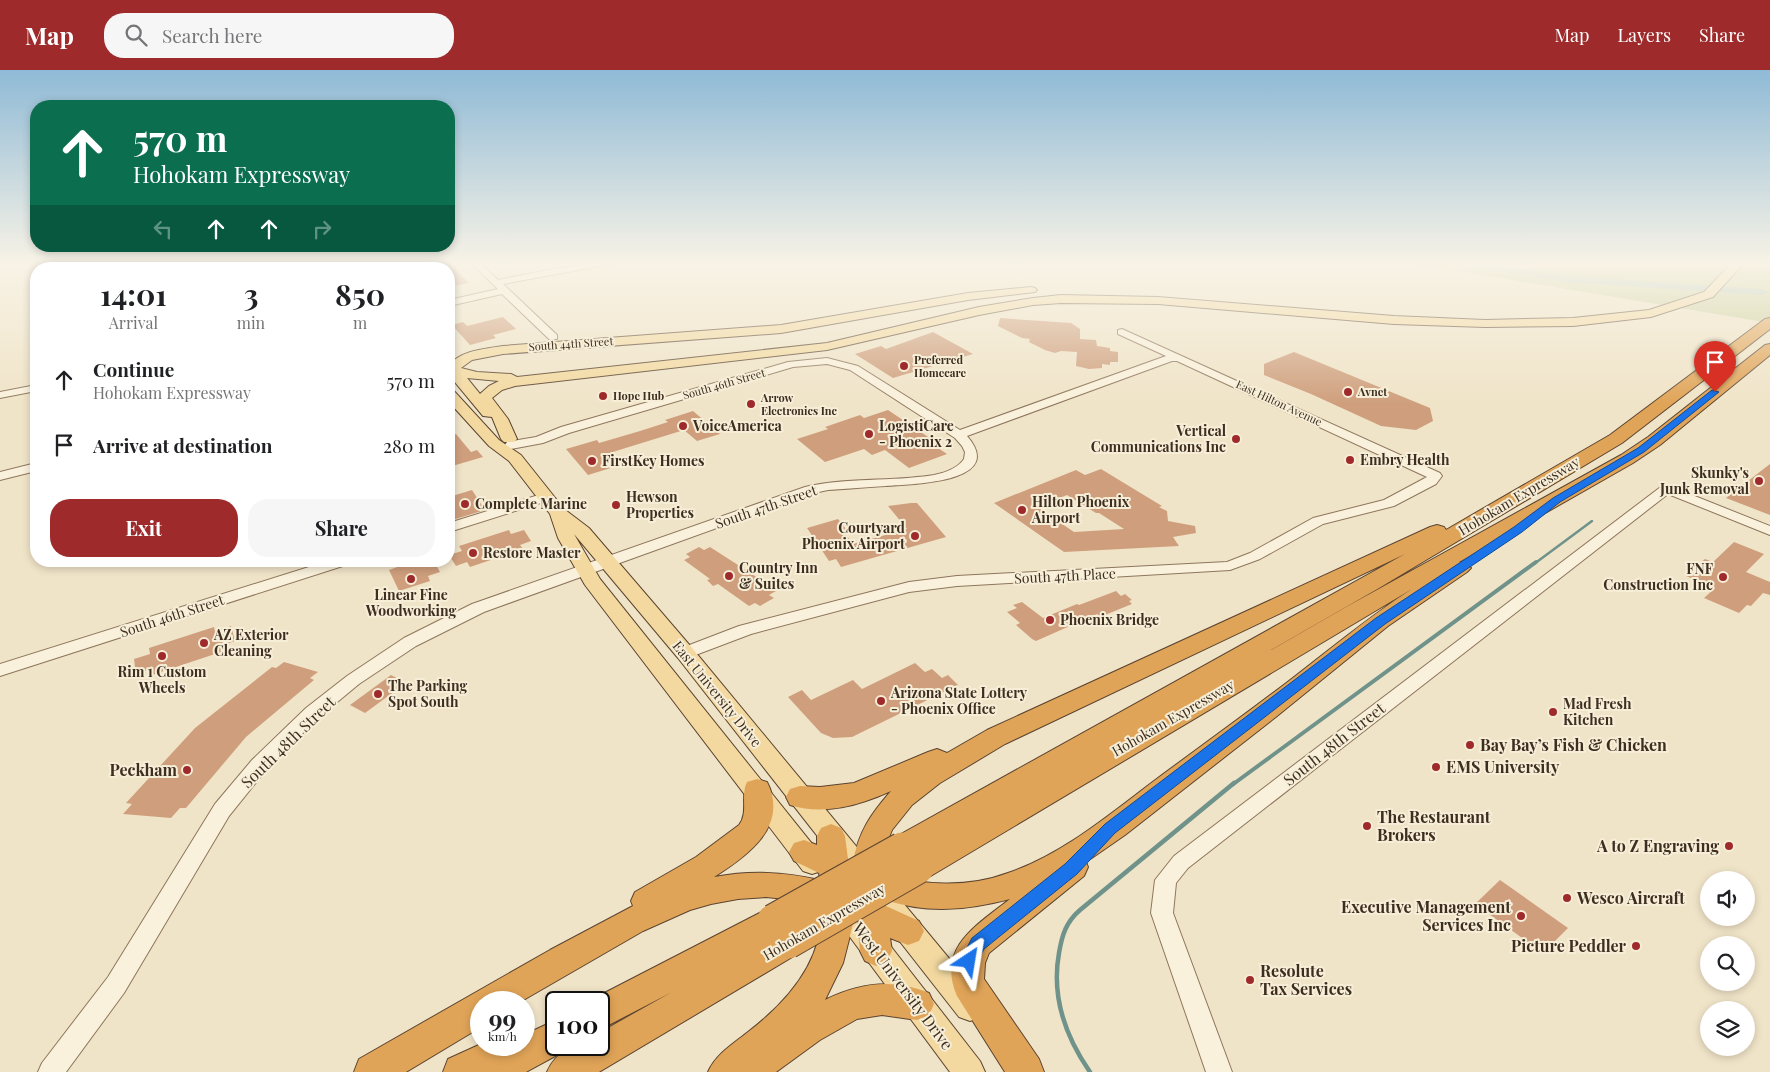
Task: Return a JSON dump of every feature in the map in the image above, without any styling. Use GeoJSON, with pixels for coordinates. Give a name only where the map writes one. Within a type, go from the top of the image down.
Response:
{"type":"FeatureCollection","features":[{"type":"Feature","properties":{"kind":"highway","name":"Hohokam Expressway"},"geometry":{"type":"LineString","coordinates":[[910,858],[1520,494],[1616,439],[1765,325]]}},
{"type":"Feature","properties":{"kind":"highway","name":"Hohokam Expressway"},"geometry":{"type":"LineString","coordinates":[[565,1072],[781,932],[910,858],[1556,500],[1654,441],[1770,348]]}},
{"type":"Feature","properties":{"kind":"highway"},"geometry":{"type":"LineString","coordinates":[[800,797],[830,799],[858,793],[933,760],[996,737],[1520,494]]}},
{"type":"Feature","properties":{"kind":"highway"},"geometry":{"type":"LineString","coordinates":[[804,852],[868,883],[931,896],[967,896],[1015,886],[1040,874],[1110,829],[1387,616],[1518,530],[1556,500]]}},
{"type":"Feature","properties":{"kind":"highway"},"geometry":{"type":"LineString","coordinates":[[876,951],[867,859],[880,824],[894,806],[921,781],[996,737]]}},
{"type":"Feature","properties":{"kind":"highway"},"geometry":{"type":"LineString","coordinates":[[572,954],[632,910],[744,839],[757,822],[757,790]]}},
{"type":"Feature","properties":{"kind":"highway"},"geometry":{"type":"LineString","coordinates":[[1024,1072],[970,984],[967,975],[970,955],[978,943],[1071,869],[1110,829]]}},
{"type":"Feature","properties":{"kind":"highway"},"geometry":{"type":"LineString","coordinates":[[726,1072],[772,1035],[798,1009],[816,985],[827,963],[837,932],[838,899],[831,836]]}},
{"type":"Feature","properties":{"kind":"highway"},"geometry":{"type":"LineString","coordinates":[[509,991],[654,909],[702,892],[734,886],[765,885],[806,890],[838,899],[908,931]]}},
{"type":"Feature","properties":{"kind":"highway","name":"Hohokam Expressway"},"geometry":{"type":"LineString","coordinates":[[610,1009],[781,932]]}},
{"type":"Feature","properties":{"kind":"highway"},"geometry":{"type":"LineString","coordinates":[[610,1000],[781,932]]}},
{"type":"Feature","properties":{"kind":"highway"},"geometry":{"type":"LineString","coordinates":[[745,1072],[828,1017],[848,1007],[868,1000],[882,999],[916,1004]]}},
{"type":"Feature","properties":{"kind":"highway"},"geometry":{"type":"LineString","coordinates":[[372,1072],[470,1014]]}},
{"type":"Feature","properties":{"kind":"highway"},"geometry":{"type":"LineString","coordinates":[[490,1072],[545,1043]]}},
{"type":"Feature","properties":{"kind":"highway"},"geometry":{"type":"LineString","coordinates":[[461,1072],[494,1056]]}},
{"type":"Feature","properties":{"kind":"main road","name":"South 44th Street"},"geometry":{"type":"LineString","coordinates":[[503,350],[781,329],[822,324],[896,310]]}},
{"type":"Feature","properties":{"kind":"main road","name":"South 44th Street"},"geometry":{"type":"LineString","coordinates":[[509,448],[500,419],[485,400],[486,394],[506,384],[573,374],[831,345],[981,310]]}},
{"type":"Feature","properties":{"kind":"main road","name":"South 44th Street"},"geometry":{"type":"LineString","coordinates":[[1283,310],[1443,323],[1544,324],[1581,322],[1657,310]]}},
{"type":"Feature","properties":{"kind":"main road","name":"South 44th Street"},"geometry":{"type":"LineString","coordinates":[[1359,310],[1463,319],[1557,319],[1630,314],[1645,310]]}},
{"type":"Feature","properties":{"kind":"main road"},"geometry":{"type":"LineString","coordinates":[[455,351],[503,350]]}},
{"type":"Feature","properties":{"kind":"main road"},"geometry":{"type":"LineString","coordinates":[[455,365],[470,357],[503,350]]}},
{"type":"Feature","properties":{"kind":"main road"},"geometry":{"type":"LineString","coordinates":[[455,369],[490,378],[573,374]]}},
{"type":"Feature","properties":{"kind":"main road","name":"East University Drive"},"geometry":{"type":"LineString","coordinates":[[455,375],[558,513],[583,532],[607,563],[685,653],[868,883]]}},
{"type":"Feature","properties":{"kind":"main road","name":"East University Drive"},"geometry":{"type":"LineString","coordinates":[[455,399],[509,448]]}},
{"type":"Feature","properties":{"kind":"main road","name":"East University Drive"},"geometry":{"type":"LineString","coordinates":[[558,513],[567,538],[585,571],[757,790],[838,899]]}},
{"type":"Feature","properties":{"kind":"main road"},"geometry":{"type":"LineString","coordinates":[[614,610],[670,653],[685,653]]}},
{"type":"Feature","properties":{"kind":"main road"},"geometry":{"type":"LineString","coordinates":[[868,883],[1024,1072]]}},
{"type":"Feature","properties":{"kind":"main road","name":"West University Drive"},"geometry":{"type":"LineString","coordinates":[[838,899],[969,1072]]}},
{"type":"Feature","properties":{"kind":"street"},"geometry":{"type":"LineString","coordinates":[[523,310],[553,337]]}},
{"type":"Feature","properties":{"kind":"street","name":"East Hilton Avenue"},"geometry":{"type":"LineString","coordinates":[[1122,332],[1435,476]]}},
{"type":"Feature","properties":{"kind":"street"},"geometry":{"type":"LineString","coordinates":[[959,435],[1171,358],[1179,358]]}},
{"type":"Feature","properties":{"kind":"street","name":"South 46th Street"},"geometry":{"type":"LineString","coordinates":[[509,448],[792,364],[827,361],[854,368],[959,435]]}},
{"type":"Feature","properties":{"kind":"street"},"geometry":{"type":"LineString","coordinates":[[0,395],[30,389]]}},
{"type":"Feature","properties":{"kind":"street","name":"South 47th Street"},"geometry":{"type":"LineString","coordinates":[[585,571],[810,490],[828,486],[920,481],[949,475],[970,462],[972,453],[969,444],[959,435]]}},
{"type":"Feature","properties":{"kind":"street"},"geometry":{"type":"LineString","coordinates":[[0,476],[30,468]]}},
{"type":"Feature","properties":{"kind":"street","name":"South 47th Place"},"geometry":{"type":"LineString","coordinates":[[685,653],[745,630],[909,587],[957,581],[1230,566],[1255,556],[1318,521],[1390,503],[1431,481],[1435,476]]}},
{"type":"Feature","properties":{"kind":"street","name":"South 48th Street"},"geometry":{"type":"LineString","coordinates":[[1219,1072],[1162,913],[1166,880],[1181,862],[1667,489],[1770,531]]}},
{"type":"Feature","properties":{"kind":"street"},"geometry":{"type":"LineString","coordinates":[[455,526],[545,497]]}},
{"type":"Feature","properties":{"kind":"street","name":"South 46th Street"},"geometry":{"type":"LineString","coordinates":[[0,670],[325,567]]}},
{"type":"Feature","properties":{"kind":"street","name":"South 48th Street"},"geometry":{"type":"LineString","coordinates":[[51,1072],[116,985],[222,810],[259,765],[312,713],[354,680],[410,642],[478,608],[585,571]]}},
{"type":"Feature","properties":{"kind":"green space"},"geometry":{"type":"Polygon","coordinates":[[[1691,310],[1770,310],[1770,323],[1691,310]]]}},
{"type":"Feature","properties":{"kind":"building"},"geometry":{"type":"Polygon","coordinates":[[[503,317],[516,329],[493,335],[496,338],[470,345],[455,328],[455,324],[463,322],[467,326],[503,317]]]}},
{"type":"Feature","properties":{"kind":"building"},"geometry":{"type":"Polygon","coordinates":[[[1000,318],[1071,323],[1080,329],[1080,339],[1096,340],[1097,346],[1110,348],[1110,351],[1118,352],[1118,362],[1110,362],[1110,365],[1102,364],[1102,368],[1089,369],[1076,366],[1077,352],[1061,351],[1055,353],[1045,350],[1029,342],[1030,339],[1022,338],[998,326],[1000,318]]]}},
{"type":"Feature","properties":{"kind":"building","name":"Preferred Homecare"},"geometry":{"type":"Polygon","coordinates":[[[933,332],[973,354],[893,378],[855,354],[881,346],[886,349],[933,332]]]}},
{"type":"Feature","properties":{"kind":"building","name":"Avnet"},"geometry":{"type":"Polygon","coordinates":[[[1294,352],[1430,408],[1433,421],[1416,430],[1381,426],[1264,375],[1264,364],[1294,352]]]}},
{"type":"Feature","properties":{"kind":"building","name":"LogistiCare - Phoenix 2"},"geometry":{"type":"Polygon","coordinates":[[[888,410],[940,445],[935,446],[947,454],[909,468],[885,450],[872,455],[864,449],[825,462],[797,439],[828,429],[825,427],[860,415],[864,418],[888,410]]]}},
{"type":"Feature","properties":{"kind":"building"},"geometry":{"type":"Polygon","coordinates":[[[693,411],[720,434],[697,441],[684,430],[603,455],[614,467],[588,475],[566,449],[597,440],[599,443],[640,431],[693,411]]]}},
{"type":"Feature","properties":{"kind":"building"},"geometry":{"type":"Polygon","coordinates":[[[455,434],[471,452],[477,450],[483,457],[455,465],[455,434]]]}},
{"type":"Feature","properties":{"kind":"building","name":"Skunky's Junk Removal"},"geometry":{"type":"Polygon","coordinates":[[[1770,464],[1770,515],[1726,498],[1770,464]]]}},
{"type":"Feature","properties":{"kind":"building","name":"Hilton Phoenix Airport"},"geometry":{"type":"Polygon","coordinates":[[[1101,469],[1162,506],[1159,507],[1167,511],[1168,521],[1195,526],[1196,533],[1173,537],[1179,546],[1064,552],[994,503],[1076,470],[1085,475],[1101,469]],[[1067,495],[1037,507],[1074,532],[1124,529],[1067,495]]]}},
{"type":"Feature","properties":{"kind":"building","name":"Complete Marine"},"geometry":{"type":"Polygon","coordinates":[[[472,490],[485,510],[455,519],[455,495],[472,490]]]}},
{"type":"Feature","properties":{"kind":"building","name":"Courtyard Phoenix Airport"},"geometry":{"type":"Polygon","coordinates":[[[917,503],[946,537],[841,567],[836,559],[829,561],[807,528],[838,519],[846,529],[842,530],[853,544],[907,529],[888,506],[917,503]]]}},
{"type":"Feature","properties":{"kind":"building"},"geometry":{"type":"Polygon","coordinates":[[[509,530],[511,534],[524,530],[531,541],[520,545],[523,549],[470,567],[467,562],[456,566],[455,564],[455,553],[462,551],[459,546],[509,530]]]}},
{"type":"Feature","properties":{"kind":"building","name":"FNF Construction Inc"},"geometry":{"type":"Polygon","coordinates":[[[1734,542],[1764,554],[1746,572],[1770,582],[1770,595],[1763,593],[1751,606],[1747,605],[1739,613],[1704,598],[1715,588],[1686,576],[1705,559],[1713,562],[1734,542]]]}},
{"type":"Feature","properties":{"kind":"building","name":"Country Inn & Suites"},"geometry":{"type":"Polygon","coordinates":[[[699,547],[704,550],[710,547],[752,574],[776,591],[769,595],[774,598],[760,606],[755,603],[749,606],[718,584],[713,586],[707,580],[710,579],[684,560],[690,557],[686,554],[699,547]]]}},
{"type":"Feature","properties":{"kind":"building","name":"Linear Fine Woodworking"},"geometry":{"type":"Polygon","coordinates":[[[397,567],[437,567],[440,572],[428,576],[430,581],[399,591],[389,570],[397,567]]]}},
{"type":"Feature","properties":{"kind":"building","name":"Phoenix Bridge"},"geometry":{"type":"Polygon","coordinates":[[[1116,591],[1121,596],[1125,594],[1132,600],[1129,601],[1132,604],[1100,617],[1097,614],[1036,641],[1016,625],[1020,623],[1007,612],[1017,608],[1013,605],[1022,602],[1043,618],[1116,591]]]}},
{"type":"Feature","properties":{"kind":"building"},"geometry":{"type":"Polygon","coordinates":[[[231,626],[235,641],[220,646],[221,652],[152,675],[151,669],[136,674],[134,659],[150,654],[149,648],[214,627],[215,632],[231,626]]]}},
{"type":"Feature","properties":{"kind":"building","name":"Peckham"},"geometry":{"type":"Polygon","coordinates":[[[284,662],[318,672],[310,678],[314,680],[246,737],[186,808],[180,808],[171,818],[123,814],[132,804],[126,803],[195,728],[272,667],[276,668],[284,662]]]}},
{"type":"Feature","properties":{"kind":"building","name":"Arizona State Lottery - Phoenix Office"},"geometry":{"type":"Polygon","coordinates":[[[915,663],[925,672],[932,669],[942,678],[948,675],[958,685],[852,737],[833,738],[821,733],[788,697],[802,690],[811,700],[853,680],[862,689],[915,663]]]}},
{"type":"Feature","properties":{"kind":"building","name":"The Parking Spot South"},"geometry":{"type":"Polygon","coordinates":[[[391,675],[406,683],[365,713],[350,705],[391,675]]]}},
{"type":"Feature","properties":{"kind":"building","name":"Executive Management Services Inc"},"geometry":{"type":"Polygon","coordinates":[[[1500,880],[1568,928],[1543,953],[1475,904],[1500,880]]]}},
{"type":"Feature","properties":{"kind":"waterway"},"geometry":{"type":"LineString","coordinates":[[1534,564],[1592,521]]}},
{"type":"Feature","properties":{"kind":"waterway"},"geometry":{"type":"LineString","coordinates":[[1232,785],[1536,562]]}},
{"type":"Feature","properties":{"kind":"waterway"},"geometry":{"type":"LineString","coordinates":[[1090,1072],[1073,1044],[1062,1015],[1059,1000],[1057,969],[1060,946],[1065,929],[1080,910],[1234,783]]}},
{"type":"Feature","properties":{"kind":"place","name":"Preferred Homecare"},"geometry":{"type":"Point","coordinates":[904,366]}},
{"type":"Feature","properties":{"kind":"place","name":"Avnet"},"geometry":{"type":"Point","coordinates":[1348,392]}},
{"type":"Feature","properties":{"kind":"place","name":"Hope Hub"},"geometry":{"type":"Point","coordinates":[603,396]}},
{"type":"Feature","properties":{"kind":"place","name":"Arrow Electronics Inc"},"geometry":{"type":"Point","coordinates":[751,404]}},
{"type":"Feature","properties":{"kind":"place","name":"VoiceAmerica"},"geometry":{"type":"Point","coordinates":[683,426]}},
{"type":"Feature","properties":{"kind":"place","name":"LogistiCare - Phoenix 2"},"geometry":{"type":"Point","coordinates":[869,434]}},
{"type":"Feature","properties":{"kind":"place","name":"Vertical Communications Inc"},"geometry":{"type":"Point","coordinates":[1236,439]}},
{"type":"Feature","properties":{"kind":"place","name":"Embry Health"},"geometry":{"type":"Point","coordinates":[1350,460]}},
{"type":"Feature","properties":{"kind":"place","name":"FirstKey Homes"},"geometry":{"type":"Point","coordinates":[592,461]}},
{"type":"Feature","properties":{"kind":"place","name":"Skunky's Junk Removal"},"geometry":{"type":"Point","coordinates":[1759,481]}},
{"type":"Feature","properties":{"kind":"place","name":"Complete Marine"},"geometry":{"type":"Point","coordinates":[465,504]}},
{"type":"Feature","properties":{"kind":"place","name":"Hewson Properties"},"geometry":{"type":"Point","coordinates":[616,505]}},
{"type":"Feature","properties":{"kind":"place","name":"Hilton Phoenix Airport"},"geometry":{"type":"Point","coordinates":[1022,510]}},
{"type":"Feature","properties":{"kind":"place","name":"Courtyard Phoenix Airport"},"geometry":{"type":"Point","coordinates":[915,536]}},
{"type":"Feature","properties":{"kind":"place","name":"Restore Master"},"geometry":{"type":"Point","coordinates":[473,553]}},
{"type":"Feature","properties":{"kind":"place","name":"Country Inn & Suites"},"geometry":{"type":"Point","coordinates":[729,576]}},
{"type":"Feature","properties":{"kind":"place","name":"FNF Construction Inc"},"geometry":{"type":"Point","coordinates":[1723,577]}},
{"type":"Feature","properties":{"kind":"place","name":"Linear Fine Woodworking"},"geometry":{"type":"Point","coordinates":[411,579]}},
{"type":"Feature","properties":{"kind":"place","name":"Phoenix Bridge"},"geometry":{"type":"Point","coordinates":[1050,620]}},
{"type":"Feature","properties":{"kind":"place","name":"AZ Exterior Cleaning"},"geometry":{"type":"Point","coordinates":[204,643]}},
{"type":"Feature","properties":{"kind":"place","name":"Rim 1 Custom Wheels"},"geometry":{"type":"Point","coordinates":[162,656]}},
{"type":"Feature","properties":{"kind":"place","name":"The Parking Spot South"},"geometry":{"type":"Point","coordinates":[378,694]}},
{"type":"Feature","properties":{"kind":"place","name":"Arizona State Lottery - Phoenix Office"},"geometry":{"type":"Point","coordinates":[881,701]}},
{"type":"Feature","properties":{"kind":"place","name":"Mad Fresh Kitchen"},"geometry":{"type":"Point","coordinates":[1553,712]}},
{"type":"Feature","properties":{"kind":"place","name":"Bay Bay’s Fish & Chicken"},"geometry":{"type":"Point","coordinates":[1470,745]}},
{"type":"Feature","properties":{"kind":"place","name":"EMS University"},"geometry":{"type":"Point","coordinates":[1436,767]}},
{"type":"Feature","properties":{"kind":"place","name":"Peckham"},"geometry":{"type":"Point","coordinates":[187,770]}},
{"type":"Feature","properties":{"kind":"place","name":"The Restaurant Brokers"},"geometry":{"type":"Point","coordinates":[1367,826]}},
{"type":"Feature","properties":{"kind":"place","name":"A to Z Engraving"},"geometry":{"type":"Point","coordinates":[1729,846]}},
{"type":"Feature","properties":{"kind":"place","name":"Wesco Aircraft"},"geometry":{"type":"Point","coordinates":[1567,898]}},
{"type":"Feature","properties":{"kind":"place","name":"Executive Management Services Inc"},"geometry":{"type":"Point","coordinates":[1521,916]}},
{"type":"Feature","properties":{"kind":"place","name":"Picture Peddler"},"geometry":{"type":"Point","coordinates":[1636,946]}},
{"type":"Feature","properties":{"kind":"place","name":"Resolute Tax Services"},"geometry":{"type":"Point","coordinates":[1250,980]}},
{"type":"Feature","properties":{"kind":"route"},"geometry":{"type":"LineString","coordinates":[[969,961],[970,955],[978,943],[1071,869],[1110,829],[1381,621],[1518,530],[1556,500],[1641,450],[1715,392]]}}]}
